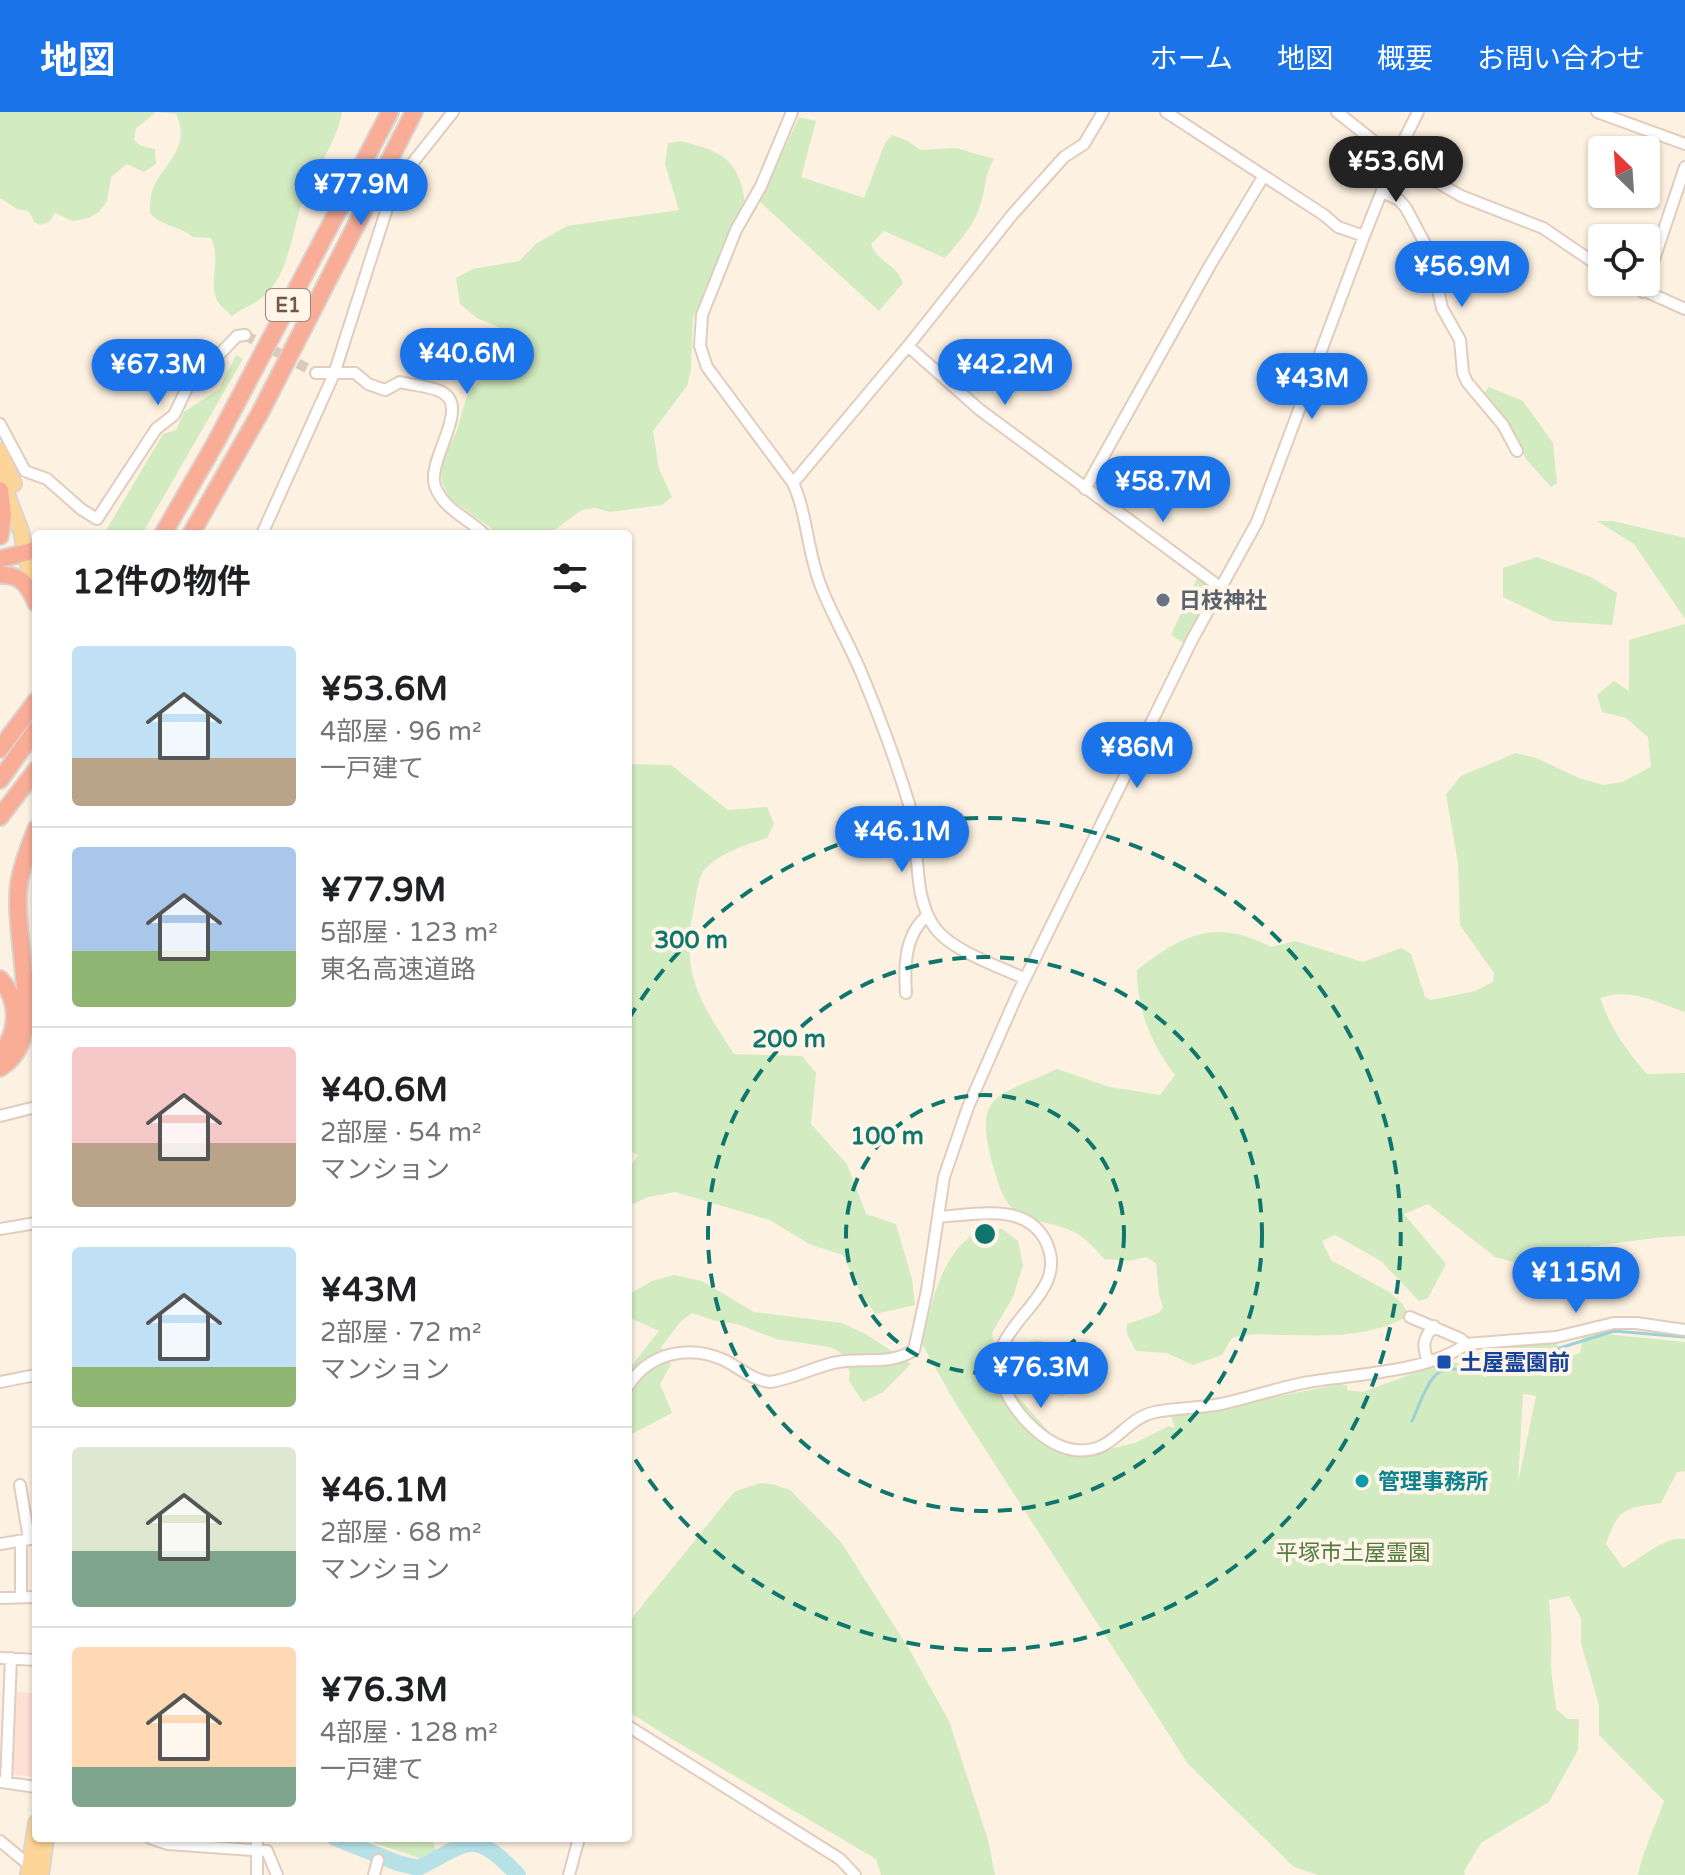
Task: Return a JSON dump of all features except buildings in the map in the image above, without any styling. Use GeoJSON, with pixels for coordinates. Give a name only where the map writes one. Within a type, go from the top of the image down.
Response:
{"type":"FeatureCollection","features":[{"type":"Feature","properties":{"kind":"highway","name":"E1"},"geometry":{"type":"LineString","coordinates":[[165,530],[390,112]]}},
{"type":"Feature","properties":{"kind":"highway","name":"E1"},"geometry":{"type":"LineString","coordinates":[[193,530],[260,413],[414,112]]}},
{"type":"Feature","properties":{"kind":"highway"},"geometry":{"type":"LineString","coordinates":[[201,530],[260,413]]}},
{"type":"Feature","properties":{"kind":"highway"},"geometry":{"type":"LineString","coordinates":[[0,490],[3,523],[0,536]]}},
{"type":"Feature","properties":{"kind":"highway"},"geometry":{"type":"LineString","coordinates":[[159,530],[185,498]]}},
{"type":"Feature","properties":{"kind":"highway"},"geometry":{"type":"LineString","coordinates":[[0,559],[32,552]]}},
{"type":"Feature","properties":{"kind":"highway"},"geometry":{"type":"LineString","coordinates":[[0,568],[32,552]]}},
{"type":"Feature","properties":{"kind":"highway"},"geometry":{"type":"LineString","coordinates":[[0,575],[19,578],[32,595]]}},
{"type":"Feature","properties":{"kind":"highway"},"geometry":{"type":"LineString","coordinates":[[0,749],[32,707]]}},
{"type":"Feature","properties":{"kind":"highway"},"geometry":{"type":"LineString","coordinates":[[0,780],[32,735]]}},
{"type":"Feature","properties":{"kind":"highway"},"geometry":{"type":"LineString","coordinates":[[0,817],[32,775]]}},
{"type":"Feature","properties":{"kind":"highway"},"geometry":{"type":"LineString","coordinates":[[0,1068],[16,1053],[24,1031],[19,884],[32,840]]}},
{"type":"Feature","properties":{"kind":"highway"},"geometry":{"type":"LineString","coordinates":[[0,979],[9,990],[15,1011],[12,1037],[0,1055]]}},
{"type":"Feature","properties":{"kind":"main road"},"geometry":{"type":"LineString","coordinates":[[0,451],[21,504],[32,552]]}},
{"type":"Feature","properties":{"kind":"main road"},"geometry":{"type":"LineString","coordinates":[[0,476],[32,552]]}},
{"type":"Feature","properties":{"kind":"main road"},"geometry":{"type":"LineString","coordinates":[[36,1842],[36,1873]]}},
{"type":"Feature","properties":{"kind":"main road"},"geometry":{"type":"LineString","coordinates":[[36,1873],[45,1842]]}},
{"type":"Feature","properties":{"kind":"street"},"geometry":{"type":"LineString","coordinates":[[264,530],[334,374],[388,205],[407,170],[453,112]]}},
{"type":"Feature","properties":{"kind":"street"},"geometry":{"type":"LineString","coordinates":[[792,112],[761,186],[736,230],[702,315],[700,346],[707,367],[793,483],[799,496],[814,567],[863,677],[909,801],[915,824],[921,899],[927,916],[953,944],[1025,979]]}},
{"type":"Feature","properties":{"kind":"street"},"geometry":{"type":"LineString","coordinates":[[793,483],[1012,215],[1064,157],[1084,144],[1103,112]]}},
{"type":"Feature","properties":{"kind":"street"},"geometry":{"type":"LineString","coordinates":[[1166,112],[1338,227],[1364,236]]}},
{"type":"Feature","properties":{"kind":"street"},"geometry":{"type":"LineString","coordinates":[[1337,112],[1395,158],[1461,196],[1543,228],[1588,259]]}},
{"type":"Feature","properties":{"kind":"street"},"geometry":{"type":"LineString","coordinates":[[632,1381],[643,1367],[654,1360],[680,1352],[711,1355],[770,1382],[837,1362],[902,1358],[914,1350],[944,1177],[968,1107],[1025,979],[1220,587],[1257,522],[1364,236],[1395,158],[1418,112]]}},
{"type":"Feature","properties":{"kind":"street"},"geometry":{"type":"LineString","coordinates":[[1597,112],[1685,144]]}},
{"type":"Feature","properties":{"kind":"street"},"geometry":{"type":"LineString","coordinates":[[1660,241],[1685,167]]}},
{"type":"Feature","properties":{"kind":"street"},"geometry":{"type":"LineString","coordinates":[[1085,489],[1263,177]]}},
{"type":"Feature","properties":{"kind":"street"},"geometry":{"type":"LineString","coordinates":[[1383,192],[1399,200],[1406,208],[1430,253],[1442,308],[1460,340],[1463,373],[1503,425],[1517,451]]}},
{"type":"Feature","properties":{"kind":"street"},"geometry":{"type":"LineString","coordinates":[[1653,296],[1685,309]]}},
{"type":"Feature","properties":{"kind":"street"},"geometry":{"type":"LineString","coordinates":[[0,424],[25,471],[47,479],[97,519],[156,429],[174,415],[187,388],[237,336],[245,335]]}},
{"type":"Feature","properties":{"kind":"street"},"geometry":{"type":"LineString","coordinates":[[908,346],[980,410],[1220,587]]}},
{"type":"Feature","properties":{"kind":"street"},"geometry":{"type":"LineString","coordinates":[[316,373],[355,373],[368,384],[385,390],[400,382],[438,390],[448,397],[453,417],[434,466],[435,486],[446,504],[479,530]]}},
{"type":"Feature","properties":{"kind":"street"},"geometry":{"type":"LineString","coordinates":[[906,993],[909,940],[917,924],[927,916]]}},
{"type":"Feature","properties":{"kind":"street"},"geometry":{"type":"LineString","coordinates":[[0,1116],[32,1108]]}},
{"type":"Feature","properties":{"kind":"street"},"geometry":{"type":"LineString","coordinates":[[938,1217],[995,1213],[1014,1215],[1034,1226],[1046,1242],[1051,1260],[1046,1286],[1006,1336],[999,1354],[999,1368],[1005,1391],[1021,1413],[1048,1440],[1076,1450],[1098,1449],[1112,1442],[1139,1419],[1153,1413],[1223,1403],[1302,1383],[1359,1376],[1428,1361],[1457,1351],[1466,1344],[1556,1337],[1614,1323],[1685,1330]]}},
{"type":"Feature","properties":{"kind":"street"},"geometry":{"type":"LineString","coordinates":[[0,1229],[32,1224]]}},
{"type":"Feature","properties":{"kind":"street"},"geometry":{"type":"LineString","coordinates":[[1410,1317],[1466,1344]]}},
{"type":"Feature","properties":{"kind":"street"},"geometry":{"type":"LineString","coordinates":[[1428,1361],[1423,1344],[1434,1326]]}},
{"type":"Feature","properties":{"kind":"street"},"geometry":{"type":"LineString","coordinates":[[0,1382],[32,1376]]}},
{"type":"Feature","properties":{"kind":"street"},"geometry":{"type":"LineString","coordinates":[[20,1485],[29,1541],[21,1597]]}},
{"type":"Feature","properties":{"kind":"street"},"geometry":{"type":"LineString","coordinates":[[0,1544],[29,1541]]}},
{"type":"Feature","properties":{"kind":"street"},"geometry":{"type":"LineString","coordinates":[[0,1598],[32,1597]]}},
{"type":"Feature","properties":{"kind":"street"},"geometry":{"type":"LineString","coordinates":[[32,1660],[6,1658],[3,1782],[32,1786]]}},
{"type":"Feature","properties":{"kind":"street"},"geometry":{"type":"LineString","coordinates":[[632,1729],[840,1859],[855,1875]]}},
{"type":"Feature","properties":{"kind":"street"},"geometry":{"type":"LineString","coordinates":[[0,1841],[36,1873]]}},
{"type":"Feature","properties":{"kind":"street"},"geometry":{"type":"LineString","coordinates":[[162,1842],[257,1844],[267,1851],[277,1875]]}},
{"type":"Feature","properties":{"kind":"street"},"geometry":{"type":"LineString","coordinates":[[569,1875],[578,1842]]}},
{"type":"Feature","properties":{"kind":"street"},"geometry":{"type":"LineString","coordinates":[[257,1844],[257,1875]]}},
{"type":"Feature","properties":{"kind":"street"},"geometry":{"type":"LineString","coordinates":[[374,1875],[378,1860]]}},
{"type":"Feature","properties":{"kind":"shaded area"},"geometry":{"type":"Polygon","coordinates":[[[14,1691],[32,1693],[32,1777],[10,1774],[14,1691]]]}},
{"type":"Feature","properties":{"kind":"green space"},"geometry":{"type":"Polygon","coordinates":[[[0,112],[156,112],[136,128],[134,140],[141,146],[155,149],[156,164],[144,172],[127,164],[111,177],[107,201],[99,212],[89,218],[73,221],[55,213],[49,222],[40,225],[34,222],[29,211],[17,209],[0,198],[0,112]]]}},
{"type":"Feature","properties":{"kind":"green space"},"geometry":{"type":"Polygon","coordinates":[[[157,112],[342,112],[332,143],[301,205],[280,275],[261,299],[232,316],[219,304],[215,295],[215,254],[211,238],[193,237],[150,213],[153,189],[176,153],[181,135],[176,114],[157,112]]]}},
{"type":"Feature","properties":{"kind":"green space"},"geometry":{"type":"Polygon","coordinates":[[[799,117],[816,121],[801,177],[864,198],[885,143],[892,135],[920,150],[956,148],[994,159],[976,216],[945,258],[884,231],[871,244],[903,283],[879,311],[760,202],[799,117]]]}},
{"type":"Feature","properties":{"kind":"green space"},"geometry":{"type":"Polygon","coordinates":[[[680,141],[726,159],[738,176],[745,203],[693,318],[691,369],[687,386],[653,431],[659,469],[672,497],[662,505],[610,512],[595,508],[582,510],[554,530],[491,530],[449,498],[442,482],[441,464],[456,433],[468,392],[488,374],[502,351],[514,345],[509,332],[477,318],[460,304],[456,278],[473,269],[519,261],[537,243],[567,226],[679,210],[665,164],[668,143],[680,141]]]}},
{"type":"Feature","properties":{"kind":"green space"},"geometry":{"type":"Polygon","coordinates":[[[236,355],[243,359],[144,530],[106,530],[163,434],[176,430],[184,412],[219,389],[236,355]]]}},
{"type":"Feature","properties":{"kind":"green space"},"geometry":{"type":"Polygon","coordinates":[[[1489,387],[1523,401],[1553,443],[1557,483],[1551,487],[1526,459],[1508,423],[1485,392],[1489,387]]]}},
{"type":"Feature","properties":{"kind":"green space"},"geometry":{"type":"Polygon","coordinates":[[[1597,521],[1613,521],[1685,538],[1685,619],[1634,544],[1597,521]]]}},
{"type":"Feature","properties":{"kind":"green space"},"geometry":{"type":"Polygon","coordinates":[[[1537,557],[1591,577],[1617,593],[1612,625],[1553,621],[1503,597],[1503,568],[1537,557]]]}},
{"type":"Feature","properties":{"kind":"green space"},"geometry":{"type":"Polygon","coordinates":[[[1198,576],[1211,583],[1213,590],[1185,644],[1171,635],[1198,576]]]}},
{"type":"Feature","properties":{"kind":"green space"},"geometry":{"type":"Polygon","coordinates":[[[1685,624],[1685,1012],[1632,995],[1600,998],[1620,1039],[1647,1074],[1685,1073],[1685,1236],[1592,1246],[1556,1260],[1521,1264],[1495,1257],[1428,1204],[1404,1214],[1446,1264],[1428,1298],[1419,1301],[1381,1261],[1335,1235],[1322,1241],[1331,1260],[1389,1292],[1402,1303],[1409,1315],[1396,1322],[1350,1334],[1240,1336],[1232,1338],[1222,1355],[1193,1365],[1167,1353],[1136,1351],[1127,1334],[1127,1324],[1159,1313],[1163,1307],[1156,1263],[1146,1257],[1130,1261],[1104,1259],[1077,1233],[1028,1217],[1010,1206],[999,1183],[987,1141],[988,1110],[995,1100],[1005,1092],[1057,1069],[1110,1087],[1160,1095],[1175,1075],[1147,1026],[1137,970],[1170,947],[1201,934],[1233,933],[1271,947],[1295,941],[1363,962],[1401,948],[1411,954],[1425,997],[1431,1000],[1475,991],[1493,982],[1494,973],[1460,925],[1458,863],[1446,794],[1461,776],[1516,753],[1603,785],[1622,782],[1651,767],[1648,737],[1626,718],[1602,712],[1597,695],[1614,681],[1629,691],[1629,640],[1685,624]]]}},
{"type":"Feature","properties":{"kind":"green space"},"geometry":{"type":"Polygon","coordinates":[[[632,764],[671,765],[728,810],[767,807],[774,824],[767,838],[726,853],[712,862],[701,875],[689,948],[695,983],[710,1017],[734,1054],[802,1056],[816,1073],[811,1124],[847,1164],[866,1214],[896,1224],[912,1279],[915,1305],[875,1314],[858,1288],[843,1255],[809,1244],[770,1220],[675,1192],[648,1197],[633,1204],[632,1163],[638,1155],[632,1152],[632,764]]]}},
{"type":"Feature","properties":{"kind":"green space","name":"平塚市土屋霊園"},"geometry":{"type":"Polygon","coordinates":[[[982,1229],[1002,1229],[1018,1241],[1023,1265],[1013,1297],[992,1333],[1000,1376],[1062,1447],[1101,1451],[1135,1443],[1169,1426],[1175,1428],[1171,1417],[1341,1384],[1347,1386],[1347,1390],[1363,1392],[1446,1361],[1458,1363],[1488,1349],[1551,1336],[1566,1358],[1580,1353],[1584,1332],[1685,1342],[1685,1471],[1677,1472],[1661,1503],[1624,1512],[1615,1523],[1606,1544],[1623,1568],[1661,1544],[1685,1539],[1685,1875],[1638,1875],[1664,1801],[1599,1735],[1599,1705],[1581,1643],[1581,1618],[1569,1596],[1549,1600],[1551,1669],[1556,1709],[1568,1719],[1579,1719],[1578,1750],[1549,1802],[1481,1843],[1464,1871],[1465,1875],[1318,1875],[1294,1867],[1188,1764],[954,1401],[921,1342],[941,1278],[948,1263],[968,1238],[982,1229]],[[1523,1394],[1518,1483],[1536,1396],[1523,1394]]]}},
{"type":"Feature","properties":{"kind":"green space"},"geometry":{"type":"Polygon","coordinates":[[[674,1275],[702,1281],[754,1312],[842,1323],[866,1334],[911,1364],[883,1392],[863,1402],[849,1381],[850,1372],[840,1352],[830,1347],[776,1339],[737,1324],[692,1313],[681,1321],[661,1347],[671,1364],[660,1384],[672,1413],[632,1434],[632,1365],[659,1331],[632,1319],[632,1293],[652,1281],[674,1275]]]}},
{"type":"Feature","properties":{"kind":"green space"},"geometry":{"type":"Polygon","coordinates":[[[1038,1340],[1061,1351],[1073,1363],[1079,1386],[1058,1396],[1031,1389],[1016,1379],[1009,1364],[1013,1345],[1038,1340]]]}},
{"type":"Feature","properties":{"kind":"green space"},"geometry":{"type":"Polygon","coordinates":[[[760,1483],[790,1490],[841,1542],[909,1649],[949,1721],[988,1840],[995,1875],[881,1875],[876,1859],[632,1714],[632,1618],[734,1492],[760,1483]]]}},
{"type":"Feature","properties":{"kind":"green space"},"geometry":{"type":"Polygon","coordinates":[[[371,1842],[433,1842],[436,1850],[419,1858],[371,1842]]]}},
{"type":"Feature","properties":{"kind":"waterway"},"geometry":{"type":"LineString","coordinates":[[1412,1421],[1429,1383],[1442,1371],[1462,1371],[1480,1363],[1525,1359],[1614,1331],[1685,1337]]}},
{"type":"Feature","properties":{"kind":"waterway"},"geometry":{"type":"LineString","coordinates":[[345,1842],[418,1868],[461,1846],[480,1845],[491,1850],[518,1875]]}},
{"type":"Feature","properties":{"kind":"tunnel"},"geometry":{"type":"LineString","coordinates":[[245,335],[316,373]]}},
{"type":"Feature","properties":{"kind":"place","name":"日枝神社"},"geometry":{"type":"Point","coordinates":[1163,600]}},
{"type":"Feature","properties":{"kind":"place","name":"土屋霊園前"},"geometry":{"type":"Point","coordinates":[1444,1362]}},
{"type":"Feature","properties":{"kind":"place","name":"管理事務所"},"geometry":{"type":"Point","coordinates":[1362,1481]}}]}
